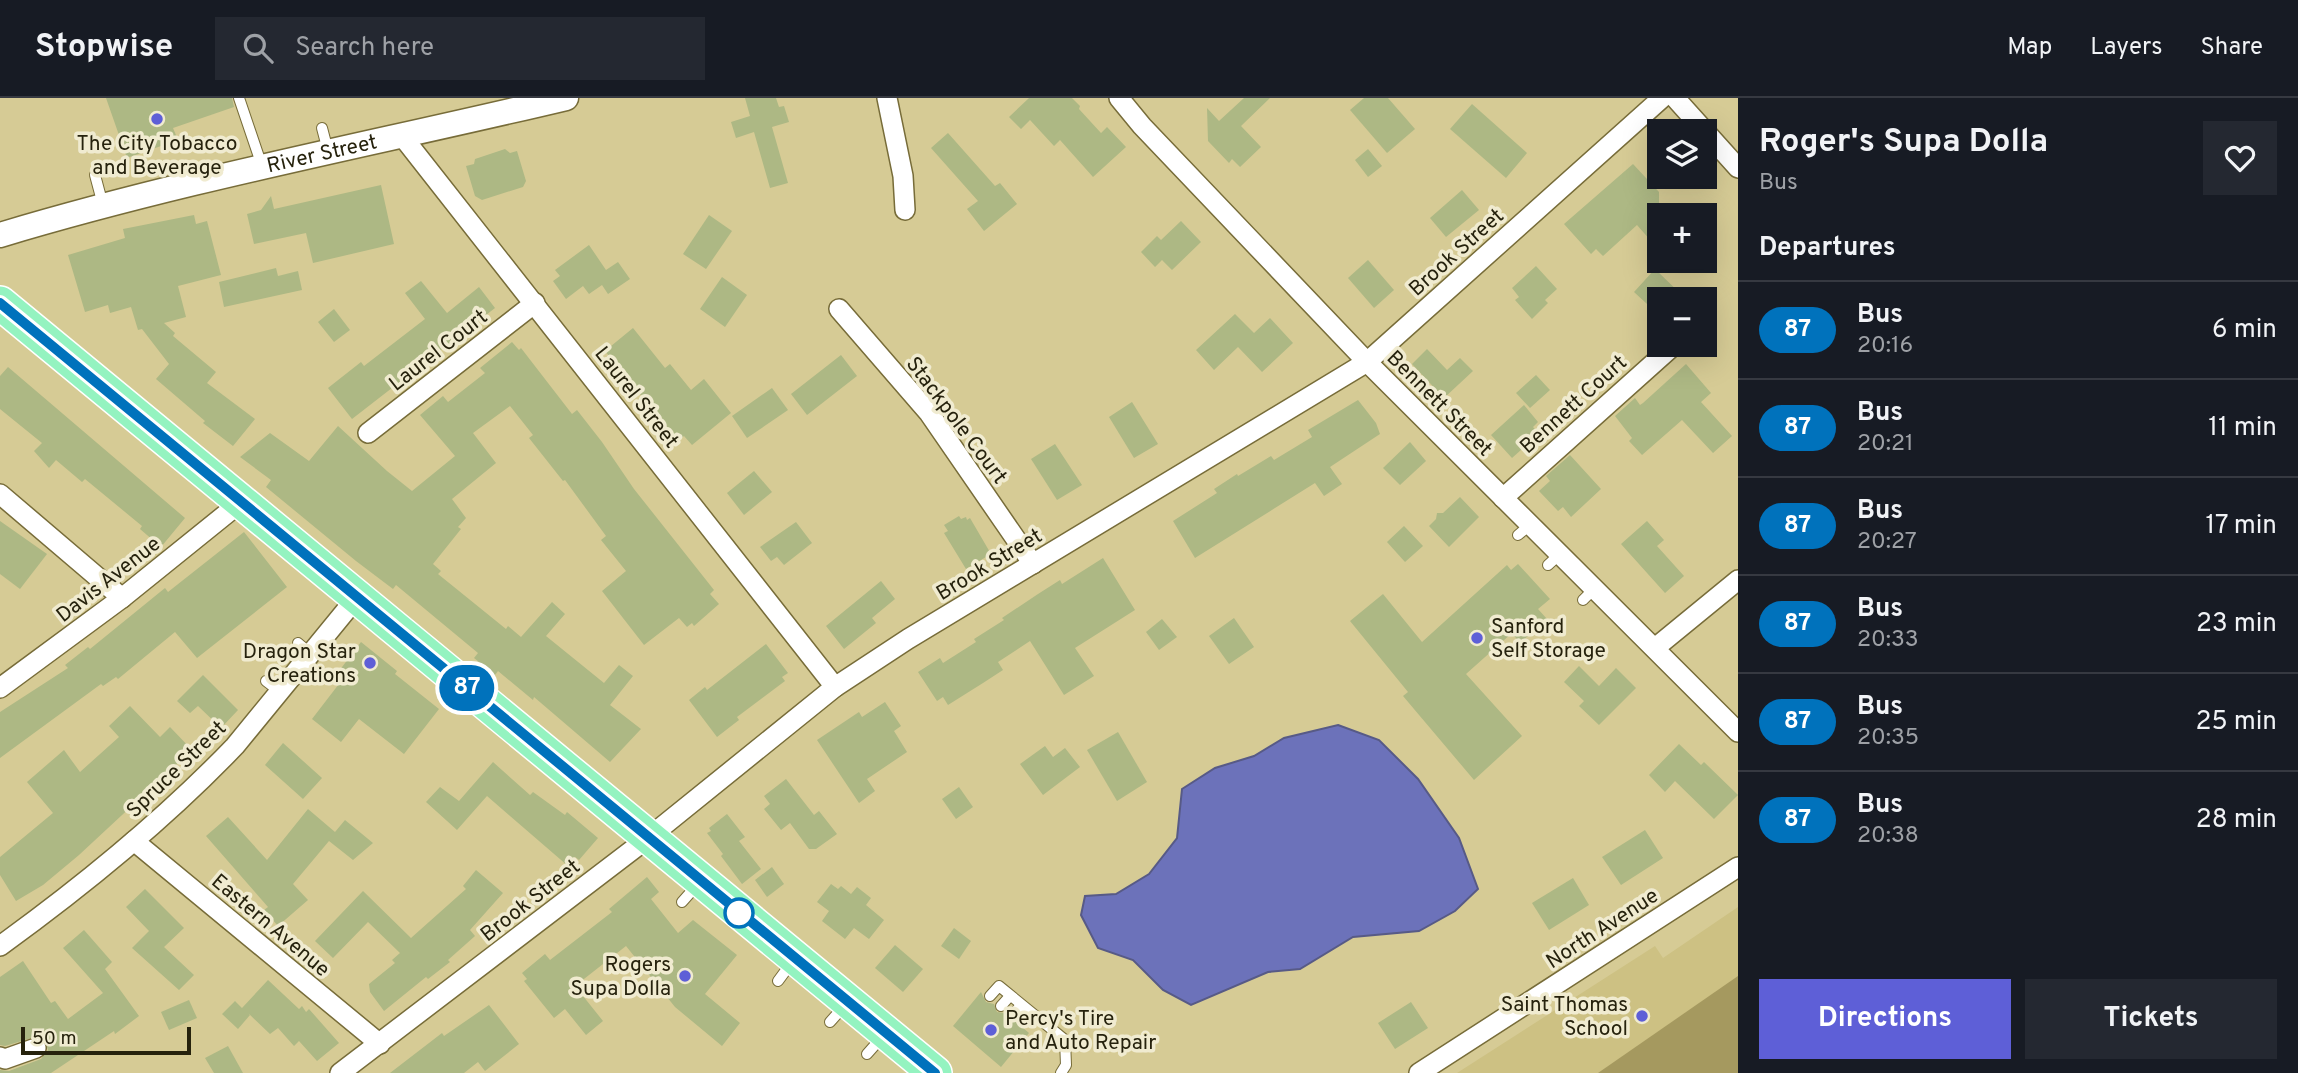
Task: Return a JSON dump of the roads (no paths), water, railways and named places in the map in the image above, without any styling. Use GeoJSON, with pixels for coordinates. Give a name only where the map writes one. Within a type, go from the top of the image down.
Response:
{"type":"FeatureCollection","features":[{"type":"Feature","properties":{"kind":"highway"},"geometry":{"type":"LineString","coordinates":[[0,303],[648,838],[691,891],[786,970],[876,1043],[935,1073]]}},
{"type":"Feature","properties":{"kind":"street","name":"River Street"},"geometry":{"type":"LineString","coordinates":[[0,235],[103,205],[262,167],[325,140],[402,136],[566,98]]}},
{"type":"Feature","properties":{"kind":"street"},"geometry":{"type":"LineString","coordinates":[[887,98],[903,176],[905,210]]}},
{"type":"Feature","properties":{"kind":"street","name":"Bennett Street"},"geometry":{"type":"LineString","coordinates":[[1119,98],[1142,126],[1367,362],[1503,498],[1524,530],[1589,594],[1655,648],[1738,732]]}},
{"type":"Feature","properties":{"kind":"street","name":"Brook Street"},"geometry":{"type":"LineString","coordinates":[[340,1073],[648,838],[835,687],[908,639],[1367,362],[1662,98]]}},
{"type":"Feature","properties":{"kind":"street"},"geometry":{"type":"LineString","coordinates":[[1675,98],[1738,168]]}},
{"type":"Feature","properties":{"kind":"street","name":"Laurel Street"},"geometry":{"type":"LineString","coordinates":[[402,136],[835,687]]}},
{"type":"Feature","properties":{"kind":"street","name":"Laurel Court"},"geometry":{"type":"LineString","coordinates":[[368,433],[535,303]]}},
{"type":"Feature","properties":{"kind":"street","name":"Stackpole Court"},"geometry":{"type":"LineString","coordinates":[[839,309],[929,413],[1033,564]]}},
{"type":"Feature","properties":{"kind":"street","name":"Bennett Court"},"geometry":{"type":"LineString","coordinates":[[1503,498],[1661,357]]}},
{"type":"Feature","properties":{"kind":"street"},"geometry":{"type":"LineString","coordinates":[[0,494],[122,598]]}},
{"type":"Feature","properties":{"kind":"street","name":"Davis Avenue"},"geometry":{"type":"LineString","coordinates":[[0,688],[122,598],[241,502]]}},
{"type":"Feature","properties":{"kind":"street"},"geometry":{"type":"LineString","coordinates":[[1655,648],[1738,580]]}},
{"type":"Feature","properties":{"kind":"street","name":"Spruce Street"},"geometry":{"type":"LineString","coordinates":[[0,946],[72,894],[134,841],[232,749],[273,686],[304,648],[357,597]]}},
{"type":"Feature","properties":{"kind":"street","name":"Eastern Avenue"},"geometry":{"type":"LineString","coordinates":[[134,841],[380,1044]]}},
{"type":"Feature","properties":{"kind":"street","name":"North Avenue"},"geometry":{"type":"LineString","coordinates":[[1419,1073],[1738,867]]}},
{"type":"Feature","properties":{"kind":"street"},"geometry":{"type":"LineString","coordinates":[[0,1057],[5,1059],[36,1048]]}},
{"type":"Feature","properties":{"kind":"lane"},"geometry":{"type":"LineString","coordinates":[[239,98],[262,167]]}},
{"type":"Feature","properties":{"kind":"lane"},"geometry":{"type":"LineString","coordinates":[[95,176],[103,205]]}},
{"type":"Feature","properties":{"kind":"lane"},"geometry":{"type":"LineString","coordinates":[[989,996],[999,986],[1065,1040],[1066,1065],[1061,1073]]}},
{"type":"Feature","properties":{"kind":"lane"},"geometry":{"type":"LineString","coordinates":[[1001,1006],[1010,996]]}},
{"type":"Feature","properties":{"kind":"lane"},"geometry":{"type":"LineString","coordinates":[[1012,1016],[1021,1005]]}},
{"type":"Feature","properties":{"kind":"water"},"geometry":{"type":"Polygon","coordinates":[[[1338,725],[1379,740],[1418,779],[1459,838],[1478,889],[1455,911],[1419,931],[1353,937],[1300,969],[1268,972],[1191,1005],[1163,990],[1133,960],[1098,948],[1081,915],[1085,896],[1116,894],[1149,874],[1177,838],[1182,789],[1215,768],[1254,756],[1284,738],[1338,725]]]}},
{"type":"Feature","properties":{"kind":"place","name":"The City Tobacco and Beverage"},"geometry":{"type":"Point","coordinates":[157,119]}},
{"type":"Feature","properties":{"kind":"place","name":"Sanford Self Storage"},"geometry":{"type":"Point","coordinates":[1477,638]}},
{"type":"Feature","properties":{"kind":"place","name":"Dragon Star Creations"},"geometry":{"type":"Point","coordinates":[370,663]}},
{"type":"Feature","properties":{"kind":"place","name":"Rogers Supa Dolla"},"geometry":{"type":"Point","coordinates":[685,976]}},
{"type":"Feature","properties":{"kind":"place","name":"Saint Thomas School"},"geometry":{"type":"Point","coordinates":[1642,1016]}},
{"type":"Feature","properties":{"kind":"place","name":"Percy's Tire and Auto Repair"},"geometry":{"type":"Point","coordinates":[991,1030]}}]}
